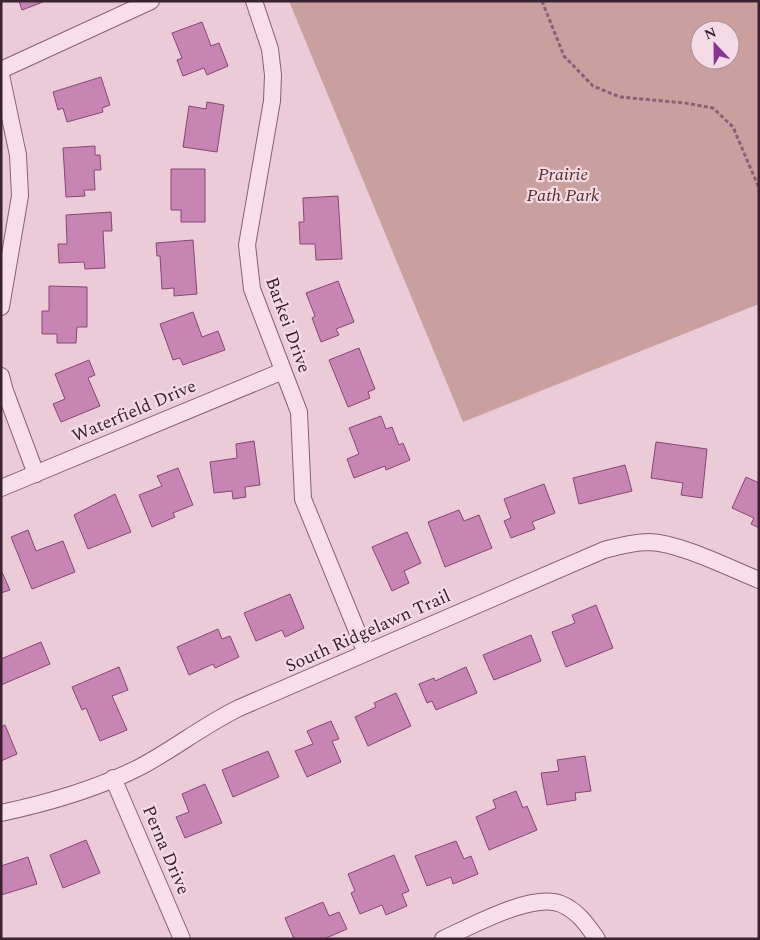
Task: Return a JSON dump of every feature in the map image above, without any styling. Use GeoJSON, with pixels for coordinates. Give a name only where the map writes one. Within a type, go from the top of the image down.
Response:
{"type":"FeatureCollection","features":[{"type":"Feature","properties":{"kind":"street"},"geometry":{"type":"LineString","coordinates":[[1,70],[151,1]]}},
{"type":"Feature","properties":{"kind":"street","name":"Barkei Drive"},"geometry":{"type":"LineString","coordinates":[[254,1],[266,32],[273,75],[272,101],[247,245],[248,267],[252,290],[299,412],[303,499],[366,653]]}},
{"type":"Feature","properties":{"kind":"street"},"geometry":{"type":"LineString","coordinates":[[1,75],[18,155],[20,196],[1,306]]}},
{"type":"Feature","properties":{"kind":"street","name":"Waterfield Drive"},"geometry":{"type":"LineString","coordinates":[[1,488],[283,371]]}},
{"type":"Feature","properties":{"kind":"street"},"geometry":{"type":"LineString","coordinates":[[1,376],[4,391],[36,474]]}},
{"type":"Feature","properties":{"kind":"street","name":"South Ridgelawn Trail"},"geometry":{"type":"LineString","coordinates":[[1,813],[85,790],[113,778],[163,754],[218,718],[604,550],[629,543],[651,542],[674,546],[759,580]]}},
{"type":"Feature","properties":{"kind":"street","name":"Perna Drive"},"geometry":{"type":"LineString","coordinates":[[113,778],[182,939]]}},
{"type":"Feature","properties":{"kind":"street"},"geometry":{"type":"LineString","coordinates":[[443,939],[504,912],[539,902],[560,903],[580,916],[597,939]]}},
{"type":"Feature","properties":{"kind":"path"},"geometry":{"type":"LineString","coordinates":[[542,1],[564,56],[593,86],[620,97],[685,103],[713,108],[733,127],[759,188]]}},
{"type":"Feature","properties":{"kind":"green space","name":"Prairie Path Park"},"geometry":{"type":"Polygon","coordinates":[[[289,1],[759,1],[759,304],[463,422],[289,1]]]}},
{"type":"Feature","properties":{"kind":"building"},"geometry":{"type":"Polygon","coordinates":[[[19,1],[43,1],[43,2],[22,10],[19,1]]]}},
{"type":"Feature","properties":{"kind":"building"},"geometry":{"type":"Polygon","coordinates":[[[202,22],[211,46],[219,43],[228,66],[207,75],[204,68],[183,76],[177,60],[182,58],[172,33],[202,22]]]}},
{"type":"Feature","properties":{"kind":"building"},"geometry":{"type":"Polygon","coordinates":[[[101,77],[110,105],[102,108],[103,112],[67,122],[63,108],[58,110],[53,92],[101,77]]]}},
{"type":"Feature","properties":{"kind":"building"},"geometry":{"type":"Polygon","coordinates":[[[207,102],[224,105],[217,152],[183,147],[189,106],[206,109],[207,102]]]}},
{"type":"Feature","properties":{"kind":"building"},"geometry":{"type":"Polygon","coordinates":[[[95,146],[95,155],[100,155],[101,170],[94,170],[95,190],[84,190],[85,196],[66,197],[63,148],[95,146]]]}},
{"type":"Feature","properties":{"kind":"building"},"geometry":{"type":"Polygon","coordinates":[[[171,169],[205,169],[205,222],[181,222],[181,210],[171,210],[171,169]]]}},
{"type":"Feature","properties":{"kind":"building"},"geometry":{"type":"Polygon","coordinates":[[[338,196],[342,259],[316,260],[315,244],[300,244],[299,222],[304,222],[303,198],[338,196]]]}},
{"type":"Feature","properties":{"kind":"building"},"geometry":{"type":"Polygon","coordinates":[[[111,212],[112,231],[103,231],[105,268],[85,269],[84,262],[59,263],[58,244],[67,244],[66,215],[111,212]]]}},
{"type":"Feature","properties":{"kind":"building"},"geometry":{"type":"Polygon","coordinates":[[[193,240],[197,294],[174,296],[174,288],[162,289],[160,256],[157,256],[156,243],[193,240]]]}},
{"type":"Feature","properties":{"kind":"building"},"geometry":{"type":"Polygon","coordinates":[[[338,281],[354,322],[336,329],[339,335],[321,342],[312,318],[315,316],[306,293],[338,281]]]}},
{"type":"Feature","properties":{"kind":"building"},"geometry":{"type":"Polygon","coordinates":[[[49,286],[87,287],[87,327],[77,327],[76,343],[57,343],[57,334],[42,334],[42,311],[49,311],[49,286]]]}},
{"type":"Feature","properties":{"kind":"building"},"geometry":{"type":"Polygon","coordinates":[[[193,312],[202,337],[218,331],[225,350],[183,365],[180,358],[173,360],[160,324],[193,312]]]}},
{"type":"Feature","properties":{"kind":"building"},"geometry":{"type":"Polygon","coordinates":[[[359,348],[375,389],[368,392],[370,398],[348,407],[329,360],[359,348]]]}},
{"type":"Feature","properties":{"kind":"building"},"geometry":{"type":"Polygon","coordinates":[[[89,360],[95,375],[88,378],[100,406],[61,422],[53,404],[65,399],[55,374],[89,360]]]}},
{"type":"Feature","properties":{"kind":"building"},"geometry":{"type":"Polygon","coordinates":[[[381,416],[386,429],[392,427],[399,445],[403,443],[410,460],[386,470],[385,466],[354,478],[347,459],[359,454],[349,428],[381,416]]]}},
{"type":"Feature","properties":{"kind":"building"},"geometry":{"type":"Polygon","coordinates":[[[254,441],[260,485],[245,487],[246,497],[233,499],[232,491],[214,493],[210,462],[237,458],[236,444],[254,441]]]}},
{"type":"Feature","properties":{"kind":"building"},"geometry":{"type":"Polygon","coordinates":[[[656,442],[707,449],[702,498],[681,495],[683,483],[651,478],[656,442]]]}},
{"type":"Feature","properties":{"kind":"building"},"geometry":{"type":"Polygon","coordinates":[[[625,465],[632,491],[579,504],[573,478],[625,465]]]}},
{"type":"Feature","properties":{"kind":"building"},"geometry":{"type":"Polygon","coordinates":[[[178,468],[193,505],[173,513],[175,517],[152,527],[139,495],[162,486],[157,476],[178,468]]]}},
{"type":"Feature","properties":{"kind":"building"},"geometry":{"type":"Polygon","coordinates":[[[746,477],[759,483],[759,528],[751,524],[754,518],[732,508],[746,477]]]}},
{"type":"Feature","properties":{"kind":"building"},"geometry":{"type":"Polygon","coordinates":[[[544,484],[555,513],[532,522],[535,529],[511,538],[504,521],[511,518],[504,499],[544,484]]]}},
{"type":"Feature","properties":{"kind":"building"},"geometry":{"type":"Polygon","coordinates":[[[115,494],[131,532],[88,549],[74,515],[115,494]]]}},
{"type":"Feature","properties":{"kind":"building"},"geometry":{"type":"Polygon","coordinates":[[[459,510],[464,521],[479,515],[492,548],[445,567],[428,522],[459,510]]]}},
{"type":"Feature","properties":{"kind":"building"},"geometry":{"type":"Polygon","coordinates":[[[28,530],[36,551],[63,541],[75,572],[32,589],[11,537],[28,530]]]}},
{"type":"Feature","properties":{"kind":"building"},"geometry":{"type":"Polygon","coordinates":[[[407,532],[421,563],[404,571],[409,583],[392,591],[372,547],[407,532]]]}},
{"type":"Feature","properties":{"kind":"building"},"geometry":{"type":"Polygon","coordinates":[[[1,570],[10,590],[1,593],[1,570]]]}},
{"type":"Feature","properties":{"kind":"building"},"geometry":{"type":"Polygon","coordinates":[[[290,594],[304,628],[285,637],[282,630],[256,641],[244,613],[290,594]]]}},
{"type":"Feature","properties":{"kind":"building"},"geometry":{"type":"Polygon","coordinates":[[[596,605],[613,648],[566,667],[552,632],[575,623],[572,615],[596,605]]]}},
{"type":"Feature","properties":{"kind":"building"},"geometry":{"type":"Polygon","coordinates":[[[218,629],[222,639],[230,636],[239,657],[215,668],[213,664],[189,675],[177,647],[218,629]]]}},
{"type":"Feature","properties":{"kind":"building"},"geometry":{"type":"Polygon","coordinates":[[[531,635],[541,661],[494,680],[483,655],[531,635]]]}},
{"type":"Feature","properties":{"kind":"building"},"geometry":{"type":"Polygon","coordinates":[[[41,642],[50,664],[1,685],[1,659],[41,642]]]}},
{"type":"Feature","properties":{"kind":"building"},"geometry":{"type":"Polygon","coordinates":[[[119,667],[128,690],[112,696],[127,730],[100,741],[86,708],[82,710],[72,687],[119,667]]]}},
{"type":"Feature","properties":{"kind":"building"},"geometry":{"type":"Polygon","coordinates":[[[466,667],[477,693],[436,710],[432,701],[427,703],[419,684],[434,678],[435,681],[466,667]]]}},
{"type":"Feature","properties":{"kind":"building"},"geometry":{"type":"Polygon","coordinates":[[[396,693],[411,726],[368,746],[355,717],[376,707],[374,703],[396,693]]]}},
{"type":"Feature","properties":{"kind":"building"},"geometry":{"type":"Polygon","coordinates":[[[331,721],[339,739],[332,741],[341,762],[307,777],[295,751],[313,744],[307,731],[331,721]]]}},
{"type":"Feature","properties":{"kind":"building"},"geometry":{"type":"Polygon","coordinates":[[[5,725],[17,754],[1,761],[1,727],[5,725]]]}},
{"type":"Feature","properties":{"kind":"building"},"geometry":{"type":"Polygon","coordinates":[[[268,751],[279,777],[233,797],[222,770],[268,751]]]}},
{"type":"Feature","properties":{"kind":"building"},"geometry":{"type":"Polygon","coordinates":[[[585,756],[591,791],[575,793],[576,800],[547,805],[541,773],[559,771],[557,760],[585,756]]]}},
{"type":"Feature","properties":{"kind":"building"},"geometry":{"type":"Polygon","coordinates":[[[205,784],[222,823],[185,838],[176,817],[189,812],[182,794],[205,784]]]}},
{"type":"Feature","properties":{"kind":"building"},"geometry":{"type":"Polygon","coordinates":[[[516,791],[523,808],[527,806],[537,830],[489,850],[476,817],[496,808],[493,800],[516,791]]]}},
{"type":"Feature","properties":{"kind":"building"},"geometry":{"type":"Polygon","coordinates":[[[86,840],[100,873],[63,888],[50,855],[86,840]]]}},
{"type":"Feature","properties":{"kind":"building"},"geometry":{"type":"Polygon","coordinates":[[[456,841],[464,859],[471,856],[478,874],[453,884],[451,877],[427,886],[415,856],[456,841]]]}},
{"type":"Feature","properties":{"kind":"building"},"geometry":{"type":"Polygon","coordinates":[[[394,855],[409,891],[402,894],[407,906],[386,915],[382,905],[360,914],[351,893],[355,891],[348,874],[394,855]]]}},
{"type":"Feature","properties":{"kind":"building"},"geometry":{"type":"Polygon","coordinates":[[[28,857],[37,884],[1,895],[1,866],[28,857]]]}},
{"type":"Feature","properties":{"kind":"building"},"geometry":{"type":"Polygon","coordinates":[[[323,902],[329,916],[339,912],[347,929],[324,939],[294,939],[285,918],[323,902]]]}}]}
